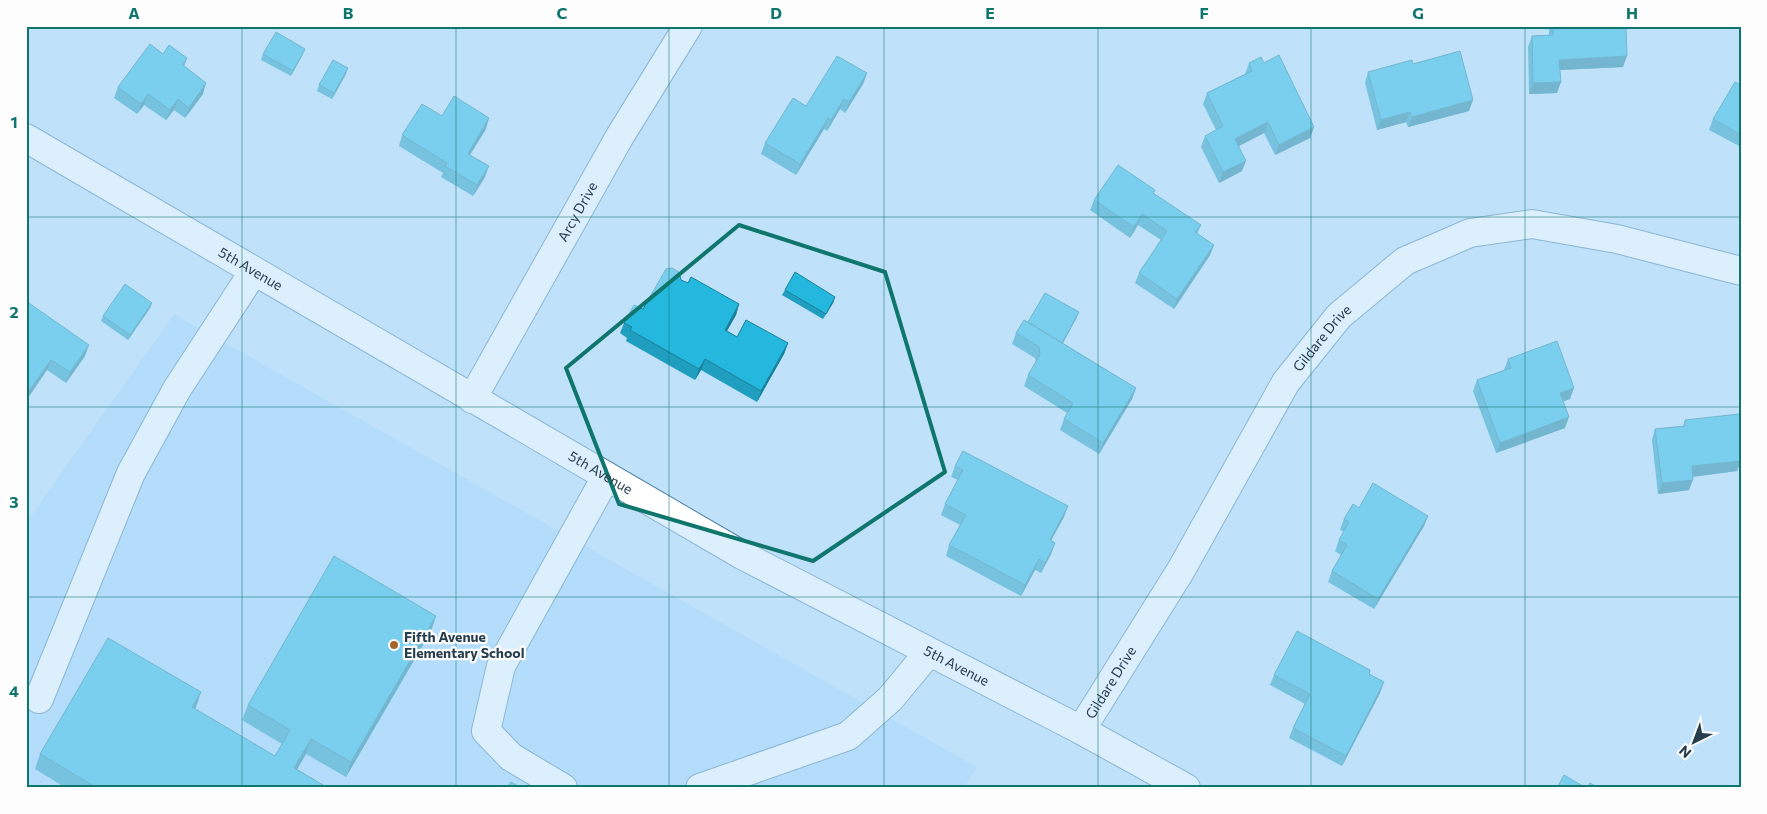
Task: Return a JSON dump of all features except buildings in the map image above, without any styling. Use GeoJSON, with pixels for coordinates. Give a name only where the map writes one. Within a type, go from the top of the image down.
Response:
{"type":"FeatureCollection","features":[{"type":"Feature","properties":{"kind":"street","name":"Arcy Drive"},"geometry":{"type":"LineString","coordinates":[[472,399],[620,136],[688,26]]}},
{"type":"Feature","properties":{"kind":"street","name":"5th Avenue"},"geometry":{"type":"LineString","coordinates":[[26,138],[742,555],[1081,730],[1186,788]]}},
{"type":"Feature","properties":{"kind":"street","name":"Gildare Drive"},"geometry":{"type":"LineString","coordinates":[[1081,730],[1181,570],[1286,382],[1339,316],[1405,261],[1470,233],[1532,224],[1617,238],[1741,271]]}},
{"type":"Feature","properties":{"kind":"street"},"geometry":{"type":"LineString","coordinates":[[39,700],[131,473],[177,389],[254,272]]}},
{"type":"Feature","properties":{"kind":"street"},"geometry":{"type":"LineString","coordinates":[[563,788],[511,757],[486,731],[501,666],[606,476]]}},
{"type":"Feature","properties":{"kind":"street"},"geometry":{"type":"LineString","coordinates":[[700,788],[848,736],[890,699],[929,652]]}},
{"type":"Feature","properties":{"kind":"highlighted area"},"geometry":{"type":"Polygon","coordinates":[[[739,225],[885,272],[945,472],[813,561],[619,504],[566,368],[739,225]]]}},
{"type":"Feature","properties":{"kind":"shaded area","name":"Fifth Avenue Elementary School"},"geometry":{"type":"Polygon","coordinates":[[[174,314],[977,767],[964,788],[26,788],[26,523],[174,314]]]}},
{"type":"Feature","properties":{"kind":"place","name":"Fifth Avenue Elementary School"},"geometry":{"type":"Point","coordinates":[394,645]}}]}
